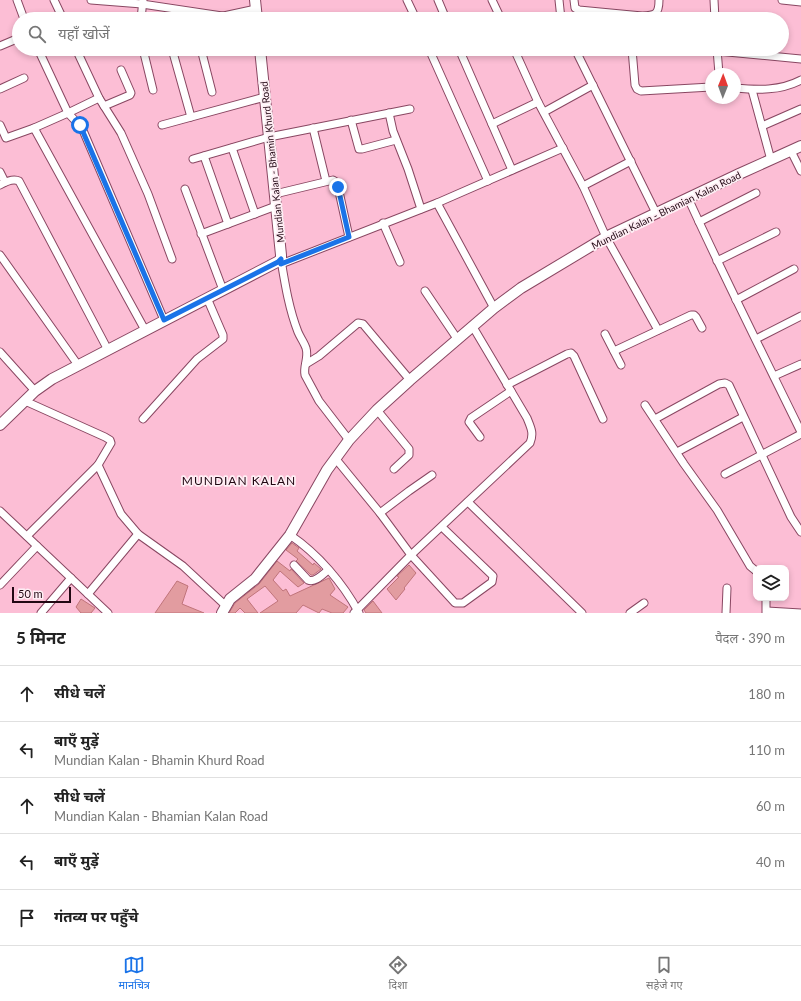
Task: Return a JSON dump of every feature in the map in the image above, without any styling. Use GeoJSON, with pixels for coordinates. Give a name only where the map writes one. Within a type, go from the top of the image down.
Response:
{"type":"FeatureCollection","features":[{"type":"Feature","properties":{"kind":"street"},"geometry":{"type":"LineString","coordinates":[[17,0],[21,12]]}},
{"type":"Feature","properties":{"kind":"street"},"geometry":{"type":"LineString","coordinates":[[54,0],[59,12]]}},
{"type":"Feature","properties":{"kind":"street"},"geometry":{"type":"LineString","coordinates":[[91,0],[142,2],[199,12]]}},
{"type":"Feature","properties":{"kind":"street"},"geometry":{"type":"LineString","coordinates":[[407,0],[413,12]]}},
{"type":"Feature","properties":{"kind":"street"},"geometry":{"type":"LineString","coordinates":[[438,0],[443,12]]}},
{"type":"Feature","properties":{"kind":"street"},"geometry":{"type":"LineString","coordinates":[[492,0],[498,12]]}},
{"type":"Feature","properties":{"kind":"street"},"geometry":{"type":"LineString","coordinates":[[559,0],[560,12]]}},
{"type":"Feature","properties":{"kind":"street"},"geometry":{"type":"LineString","coordinates":[[574,0],[575,8],[579,10],[600,12]]}},
{"type":"Feature","properties":{"kind":"street"},"geometry":{"type":"LineString","coordinates":[[657,12],[659,9],[659,0]]}},
{"type":"Feature","properties":{"kind":"street"},"geometry":{"type":"LineString","coordinates":[[714,0],[715,12]]}},
{"type":"Feature","properties":{"kind":"street"},"geometry":{"type":"LineString","coordinates":[[782,0],[801,2]]}},
{"type":"Feature","properties":{"kind":"street"},"geometry":{"type":"LineString","coordinates":[[141,12],[142,2]]}},
{"type":"Feature","properties":{"kind":"street"},"geometry":{"type":"LineString","coordinates":[[241,12],[256,9]]}},
{"type":"Feature","properties":{"kind":"street"},"geometry":{"type":"LineString","coordinates":[[0,46],[12,41]]}},
{"type":"Feature","properties":{"kind":"street"},"geometry":{"type":"LineString","coordinates":[[41,56],[68,113],[82,128],[164,320]]}},
{"type":"Feature","properties":{"kind":"street"},"geometry":{"type":"LineString","coordinates":[[79,56],[99,98],[121,133],[148,194],[172,259]]}},
{"type":"Feature","properties":{"kind":"street"},"geometry":{"type":"LineString","coordinates":[[145,56],[153,90]]}},
{"type":"Feature","properties":{"kind":"street"},"geometry":{"type":"LineString","coordinates":[[174,56],[191,117]]}},
{"type":"Feature","properties":{"kind":"street"},"geometry":{"type":"LineString","coordinates":[[203,56],[212,92]]}},
{"type":"Feature","properties":{"kind":"street","name":"Mundian Kalan - Bhamin Khurd Road"},"geometry":{"type":"LineString","coordinates":[[261,56],[282,255],[281,262]]}},
{"type":"Feature","properties":{"kind":"street"},"geometry":{"type":"LineString","coordinates":[[432,56],[488,181]]}},
{"type":"Feature","properties":{"kind":"street"},"geometry":{"type":"LineString","coordinates":[[462,56],[512,170]]}},
{"type":"Feature","properties":{"kind":"street"},"geometry":{"type":"LineString","coordinates":[[517,56],[538,102],[583,186],[606,237],[658,330]]}},
{"type":"Feature","properties":{"kind":"street"},"geometry":{"type":"LineString","coordinates":[[578,56],[656,213]]}},
{"type":"Feature","properties":{"kind":"street"},"geometry":{"type":"LineString","coordinates":[[633,56],[635,85],[637,89],[641,91],[705,87]]}},
{"type":"Feature","properties":{"kind":"street"},"geometry":{"type":"LineString","coordinates":[[718,56],[718,68]]}},
{"type":"Feature","properties":{"kind":"street"},"geometry":{"type":"LineString","coordinates":[[773,56],[801,59]]}},
{"type":"Feature","properties":{"kind":"street"},"geometry":{"type":"LineString","coordinates":[[104,106],[130,95],[131,93],[122,70]]}},
{"type":"Feature","properties":{"kind":"street"},"geometry":{"type":"LineString","coordinates":[[0,89],[24,78]]}},
{"type":"Feature","properties":{"kind":"street"},"geometry":{"type":"LineString","coordinates":[[741,89],[752,90],[783,87],[801,80]]}},
{"type":"Feature","properties":{"kind":"street"},"geometry":{"type":"LineString","coordinates":[[544,112],[593,85]]}},
{"type":"Feature","properties":{"kind":"street"},"geometry":{"type":"LineString","coordinates":[[752,90],[771,160]]}},
{"type":"Feature","properties":{"kind":"street"},"geometry":{"type":"LineString","coordinates":[[162,125],[265,97]]}},
{"type":"Feature","properties":{"kind":"street"},"geometry":{"type":"LineString","coordinates":[[0,125],[3,139],[34,128],[99,98]]}},
{"type":"Feature","properties":{"kind":"street"},"geometry":{"type":"LineString","coordinates":[[492,124],[538,102]]}},
{"type":"Feature","properties":{"kind":"street"},"geometry":{"type":"LineString","coordinates":[[193,159],[269,137],[410,109]]}},
{"type":"Feature","properties":{"kind":"street"},"geometry":{"type":"LineString","coordinates":[[762,126],[801,109]]}},
{"type":"Feature","properties":{"kind":"street"},"geometry":{"type":"LineString","coordinates":[[389,113],[396,140],[421,209]]}},
{"type":"Feature","properties":{"kind":"street"},"geometry":{"type":"LineString","coordinates":[[351,120],[360,149],[396,140]]}},
{"type":"Feature","properties":{"kind":"street"},"geometry":{"type":"LineString","coordinates":[[34,128],[145,330]]}},
{"type":"Feature","properties":{"kind":"street"},"geometry":{"type":"LineString","coordinates":[[313,128],[326,181]]}},
{"type":"Feature","properties":{"kind":"street","name":"Mundian Kalan - Bhamian Kalan Road"},"geometry":{"type":"LineString","coordinates":[[224,609],[230,599],[255,580],[290,535],[335,458],[349,440],[410,380],[494,308],[521,288],[606,237],[801,146]]}},
{"type":"Feature","properties":{"kind":"street"},"geometry":{"type":"LineString","coordinates":[[232,148],[255,214]]}},
{"type":"Feature","properties":{"kind":"street"},"geometry":{"type":"LineString","coordinates":[[0,425],[35,391],[52,379],[278,262],[349,237],[437,203],[563,148]]}},
{"type":"Feature","properties":{"kind":"street"},"geometry":{"type":"LineString","coordinates":[[791,151],[801,171]]}},
{"type":"Feature","properties":{"kind":"street"},"geometry":{"type":"LineString","coordinates":[[204,156],[228,224]]}},
{"type":"Feature","properties":{"kind":"street"},"geometry":{"type":"LineString","coordinates":[[583,186],[631,161]]}},
{"type":"Feature","properties":{"kind":"street"},"geometry":{"type":"LineString","coordinates":[[0,172],[2,184],[14,179],[19,181],[108,350]]}},
{"type":"Feature","properties":{"kind":"street"},"geometry":{"type":"LineString","coordinates":[[275,194],[333,180],[338,187],[349,237]]}},
{"type":"Feature","properties":{"kind":"street"},"geometry":{"type":"LineString","coordinates":[[185,189],[223,290]]}},
{"type":"Feature","properties":{"kind":"street"},"geometry":{"type":"LineString","coordinates":[[699,222],[756,193]]}},
{"type":"Feature","properties":{"kind":"street"},"geometry":{"type":"LineString","coordinates":[[688,198],[736,300],[774,376],[798,418],[801,433],[725,474]]}},
{"type":"Feature","properties":{"kind":"street"},"geometry":{"type":"LineString","coordinates":[[437,203],[494,308]]}},
{"type":"Feature","properties":{"kind":"street"},"geometry":{"type":"LineString","coordinates":[[202,234],[276,206]]}},
{"type":"Feature","properties":{"kind":"street"},"geometry":{"type":"LineString","coordinates":[[383,223],[400,262]]}},
{"type":"Feature","properties":{"kind":"street"},"geometry":{"type":"LineString","coordinates":[[717,261],[776,232]]}},
{"type":"Feature","properties":{"kind":"street"},"geometry":{"type":"LineString","coordinates":[[0,255],[78,365]]}},
{"type":"Feature","properties":{"kind":"street"},"geometry":{"type":"LineString","coordinates":[[281,262],[292,312],[298,332],[306,349],[306,364],[304,369],[305,376],[319,402],[349,440]]}},
{"type":"Feature","properties":{"kind":"street"},"geometry":{"type":"LineString","coordinates":[[736,300],[794,269]]}},
{"type":"Feature","properties":{"kind":"street"},"geometry":{"type":"LineString","coordinates":[[425,291],[458,340]]}},
{"type":"Feature","properties":{"kind":"street"},"geometry":{"type":"LineString","coordinates":[[143,419],[197,359],[223,339],[223,335],[207,298]]}},
{"type":"Feature","properties":{"kind":"street"},"geometry":{"type":"LineString","coordinates":[[614,351],[691,315],[696,317],[702,328]]}},
{"type":"Feature","properties":{"kind":"street"},"geometry":{"type":"LineString","coordinates":[[756,339],[801,316]]}},
{"type":"Feature","properties":{"kind":"street"},"geometry":{"type":"LineString","coordinates":[[306,364],[319,356],[361,323],[410,380]]}},
{"type":"Feature","properties":{"kind":"street"},"geometry":{"type":"LineString","coordinates":[[290,535],[305,545],[328,570],[356,612],[411,555],[442,528],[530,443],[532,436],[531,427],[473,326]]}},
{"type":"Feature","properties":{"kind":"street"},"geometry":{"type":"LineString","coordinates":[[605,334],[621,365]]}},
{"type":"Feature","properties":{"kind":"street"},"geometry":{"type":"LineString","coordinates":[[0,352],[35,391]]}},
{"type":"Feature","properties":{"kind":"street"},"geometry":{"type":"LineString","coordinates":[[480,438],[469,422],[470,418],[509,388],[571,353],[574,356],[603,419]]}},
{"type":"Feature","properties":{"kind":"street"},"geometry":{"type":"LineString","coordinates":[[774,376],[801,364]]}},
{"type":"Feature","properties":{"kind":"street"},"geometry":{"type":"LineString","coordinates":[[655,420],[719,384],[725,383],[729,386],[791,517],[801,532]]}},
{"type":"Feature","properties":{"kind":"street"},"geometry":{"type":"LineString","coordinates":[[25,401],[110,440],[110,445],[98,465],[27,536]]}},
{"type":"Feature","properties":{"kind":"street"},"geometry":{"type":"LineString","coordinates":[[645,405],[717,510],[750,566],[753,568]]}},
{"type":"Feature","properties":{"kind":"street"},"geometry":{"type":"LineString","coordinates":[[378,410],[410,449],[409,455],[394,469]]}},
{"type":"Feature","properties":{"kind":"street"},"geometry":{"type":"LineString","coordinates":[[677,452],[743,417]]}},
{"type":"Feature","properties":{"kind":"street"},"geometry":{"type":"LineString","coordinates":[[335,458],[380,513],[411,555],[455,603],[463,603],[492,582],[493,576],[442,528]]}},
{"type":"Feature","properties":{"kind":"street"},"geometry":{"type":"LineString","coordinates":[[98,465],[121,514],[138,534],[183,566],[224,609]]}},
{"type":"Feature","properties":{"kind":"street"},"geometry":{"type":"LineString","coordinates":[[380,513],[408,491],[432,475]]}},
{"type":"Feature","properties":{"kind":"street"},"geometry":{"type":"LineString","coordinates":[[468,502],[582,613]]}},
{"type":"Feature","properties":{"kind":"street"},"geometry":{"type":"LineString","coordinates":[[0,511],[108,613]]}},
{"type":"Feature","properties":{"kind":"street"},"geometry":{"type":"LineString","coordinates":[[88,594],[138,534]]}},
{"type":"Feature","properties":{"kind":"street"},"geometry":{"type":"LineString","coordinates":[[0,585],[37,546]]}},
{"type":"Feature","properties":{"kind":"street"},"geometry":{"type":"LineString","coordinates":[[294,564],[311,582],[328,570]]}},
{"type":"Feature","properties":{"kind":"street"},"geometry":{"type":"LineString","coordinates":[[41,613],[71,578]]}},
{"type":"Feature","properties":{"kind":"street"},"geometry":{"type":"LineString","coordinates":[[726,588],[726,613]]}},
{"type":"Feature","properties":{"kind":"street"},"geometry":{"type":"LineString","coordinates":[[766,601],[766,612],[801,613]]}},
{"type":"Feature","properties":{"kind":"street"},"geometry":{"type":"LineString","coordinates":[[630,613],[644,603]]}},
{"type":"Feature","properties":{"kind":"building"},"geometry":{"type":"Polygon","coordinates":[[[292,543],[299,548],[297,551],[313,565],[314,563],[321,569],[311,575],[296,561],[298,559],[286,550],[292,543]]]}},
{"type":"Feature","properties":{"kind":"building"},"geometry":{"type":"Polygon","coordinates":[[[277,561],[290,571],[291,569],[304,583],[298,587],[280,571],[273,580],[283,591],[286,589],[290,596],[329,578],[335,589],[330,595],[348,607],[343,613],[332,613],[322,609],[319,613],[303,605],[296,613],[260,613],[278,601],[265,586],[247,599],[258,613],[245,613],[240,608],[235,613],[229,613],[235,603],[259,584],[277,561]]]}},
{"type":"Feature","properties":{"kind":"building"},"geometry":{"type":"Polygon","coordinates":[[[409,565],[416,573],[396,600],[387,589],[399,577],[397,576],[409,565]]]}},
{"type":"Feature","properties":{"kind":"building"},"geometry":{"type":"Polygon","coordinates":[[[177,581],[188,586],[182,604],[204,613],[155,613],[177,581]]]}},
{"type":"Feature","properties":{"kind":"building"},"geometry":{"type":"Polygon","coordinates":[[[81,599],[95,608],[91,613],[81,613],[76,607],[81,599]]]}},
{"type":"Feature","properties":{"kind":"building"},"geometry":{"type":"Polygon","coordinates":[[[373,601],[382,613],[366,613],[364,610],[373,601]]]}},
{"type":"Feature","properties":{"kind":"district","name":"MUNDIAN KALAN"},"geometry":{"type":"Point","coordinates":[239,480]}},
{"type":"Feature","properties":{"kind":"route"},"geometry":{"type":"LineString","coordinates":[[80,125],[164,320],[278,262],[281,259],[281,264],[349,237],[338,187]]}}]}
